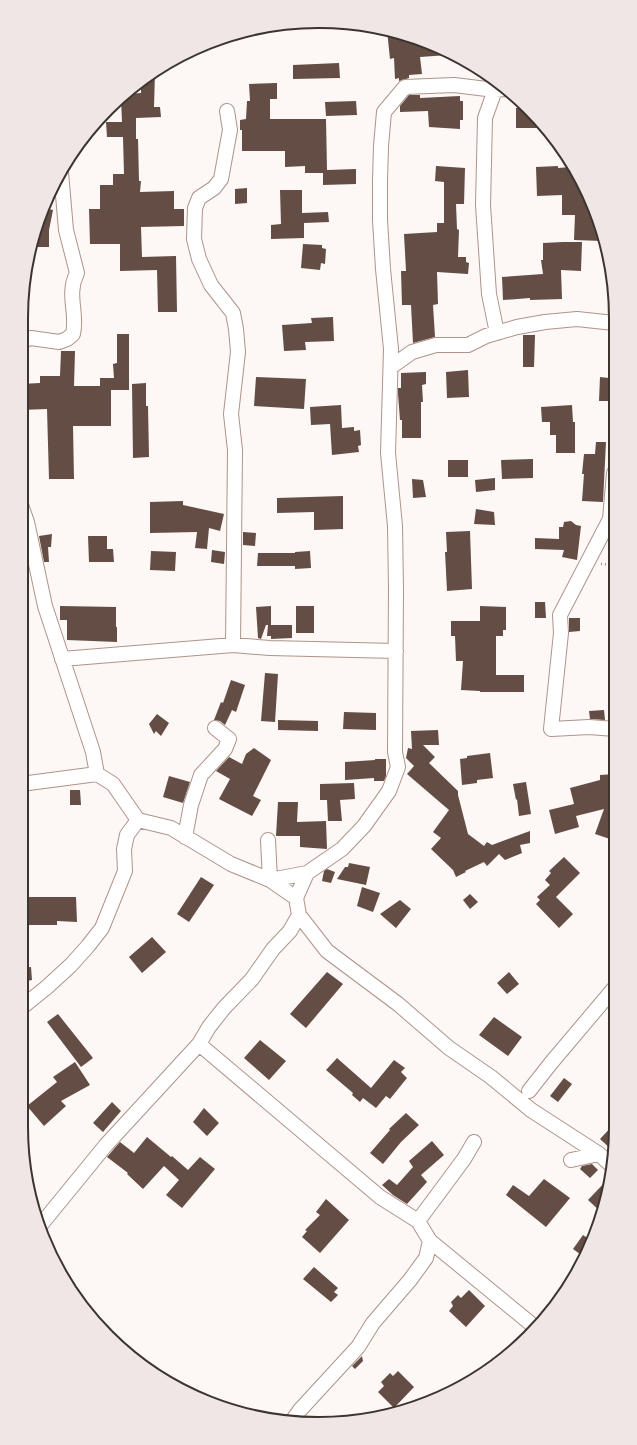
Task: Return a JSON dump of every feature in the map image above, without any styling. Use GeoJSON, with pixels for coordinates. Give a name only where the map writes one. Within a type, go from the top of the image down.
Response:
{"type":"FeatureCollection","features":[{"type":"Feature","properties":{"kind":"street"},"geometry":{"type":"LineString","coordinates":[[270,880],[307,873],[342,849],[364,826],[389,791],[398,766],[395,752],[395,526],[388,453],[391,349],[380,220],[381,146],[384,112],[405,87],[454,85],[496,89]]}},
{"type":"Feature","properties":{"kind":"street"},"geometry":{"type":"LineString","coordinates":[[497,333],[490,294],[483,205],[485,118],[499,91]]}},
{"type":"Feature","properties":{"kind":"street"},"geometry":{"type":"LineString","coordinates":[[227,111],[230,130],[222,179],[214,188],[199,198],[195,208],[194,239],[199,259],[211,285],[233,312],[236,329],[238,352],[232,414],[235,450],[233,645]]}},
{"type":"Feature","properties":{"kind":"street"},"geometry":{"type":"LineString","coordinates":[[28,339],[59,342],[74,334],[75,324],[72,292],[73,281],[77,273],[66,230],[62,182]]}},
{"type":"Feature","properties":{"kind":"street"},"geometry":{"type":"LineString","coordinates":[[391,367],[412,352],[436,345],[468,345],[497,333],[545,322],[577,319],[609,322]]}},
{"type":"Feature","properties":{"kind":"street"},"geometry":{"type":"LineString","coordinates":[[609,521],[560,615],[561,633],[552,729],[589,727],[609,729]]}},
{"type":"Feature","properties":{"kind":"street"},"geometry":{"type":"LineString","coordinates":[[28,527],[45,606],[93,752],[97,774]]}},
{"type":"Feature","properties":{"kind":"street"},"geometry":{"type":"LineString","coordinates":[[62,659],[233,645],[270,648],[396,651]]}},
{"type":"Feature","properties":{"kind":"street"},"geometry":{"type":"LineString","coordinates":[[185,836],[191,805],[201,775],[225,750],[229,739],[215,728]]}},
{"type":"Feature","properties":{"kind":"street"},"geometry":{"type":"LineString","coordinates":[[28,783],[97,774],[113,784],[138,820],[171,828],[231,864],[270,880],[296,898]]}},
{"type":"Feature","properties":{"kind":"street"},"geometry":{"type":"LineString","coordinates":[[28,1002],[71,965],[102,928],[125,871],[124,849],[127,835],[138,820]]}},
{"type":"Feature","properties":{"kind":"street"},"geometry":{"type":"LineString","coordinates":[[268,840],[270,880]]}},
{"type":"Feature","properties":{"kind":"street"},"geometry":{"type":"LineString","coordinates":[[307,873],[296,898],[299,915],[327,951],[398,1004],[449,1048],[491,1077],[531,1110],[599,1154],[607,1161]]}},
{"type":"Feature","properties":{"kind":"street"},"geometry":{"type":"LineString","coordinates":[[44,1221],[106,1145],[199,1044],[209,1027],[224,1008],[252,979],[273,950],[290,931],[299,915]]}},
{"type":"Feature","properties":{"kind":"street"},"geometry":{"type":"LineString","coordinates":[[529,1091],[609,994]]}},
{"type":"Feature","properties":{"kind":"street"},"geometry":{"type":"LineString","coordinates":[[199,1044],[380,1196],[418,1221],[430,1241],[531,1324]]}},
{"type":"Feature","properties":{"kind":"street"},"geometry":{"type":"LineString","coordinates":[[418,1221],[464,1159],[474,1142]]}},
{"type":"Feature","properties":{"kind":"street"},"geometry":{"type":"LineString","coordinates":[[571,1160],[599,1154]]}},
{"type":"Feature","properties":{"kind":"street"},"geometry":{"type":"LineString","coordinates":[[296,1416],[358,1347],[373,1323],[410,1280],[426,1258],[430,1241]]}},
{"type":"Feature","properties":{"kind":"building"},"geometry":{"type":"Polygon","coordinates":[[[388,37],[412,43],[442,55],[420,57],[422,74],[409,75],[409,78],[399,81],[399,78],[395,79],[394,58],[390,59],[388,37]]]}},
{"type":"Feature","properties":{"kind":"building"},"geometry":{"type":"Polygon","coordinates":[[[339,63],[340,78],[293,79],[293,65],[339,63]]]}},
{"type":"Feature","properties":{"kind":"building"},"geometry":{"type":"Polygon","coordinates":[[[155,79],[154,107],[160,107],[161,117],[136,118],[139,181],[141,181],[140,192],[174,191],[174,209],[184,209],[184,226],[141,227],[142,257],[176,256],[177,312],[158,312],[157,270],[120,271],[120,244],[90,244],[89,209],[100,209],[100,185],[113,185],[113,174],[124,174],[123,137],[107,137],[106,122],[122,122],[121,105],[135,93],[141,93],[141,89],[155,79]]]}},
{"type":"Feature","properties":{"kind":"building"},"geometry":{"type":"Polygon","coordinates":[[[277,83],[277,99],[270,99],[270,119],[326,119],[327,170],[356,169],[356,184],[323,185],[323,173],[305,173],[305,166],[285,167],[285,151],[242,151],[242,130],[240,130],[240,120],[246,119],[247,101],[250,101],[249,84],[277,83]]]}},
{"type":"Feature","properties":{"kind":"building"},"geometry":{"type":"Polygon","coordinates":[[[409,95],[420,95],[420,98],[460,96],[460,101],[463,101],[463,120],[460,120],[460,129],[429,127],[428,111],[400,112],[400,106],[409,95]]]}},
{"type":"Feature","properties":{"kind":"building"},"geometry":{"type":"Polygon","coordinates":[[[356,101],[357,115],[326,116],[325,102],[356,101]]]}},
{"type":"Feature","properties":{"kind":"building"},"geometry":{"type":"Polygon","coordinates":[[[516,108],[519,108],[538,128],[516,128],[516,108]]]}},
{"type":"Feature","properties":{"kind":"building"},"geometry":{"type":"Polygon","coordinates":[[[436,166],[465,168],[464,204],[456,204],[457,229],[459,230],[458,257],[466,257],[466,262],[469,263],[468,274],[437,272],[438,304],[433,305],[435,337],[413,343],[411,305],[402,305],[401,271],[406,271],[404,234],[437,232],[437,223],[444,223],[444,182],[435,181],[436,166]]]}},
{"type":"Feature","properties":{"kind":"building"},"geometry":{"type":"Polygon","coordinates":[[[558,166],[558,168],[566,167],[587,207],[598,241],[574,240],[575,215],[562,215],[562,195],[537,196],[536,167],[558,166]]]}},
{"type":"Feature","properties":{"kind":"building"},"geometry":{"type":"Polygon","coordinates":[[[247,188],[247,203],[235,204],[235,189],[247,188]]]}},
{"type":"Feature","properties":{"kind":"building"},"geometry":{"type":"Polygon","coordinates":[[[280,190],[302,190],[302,213],[328,212],[329,222],[304,223],[304,238],[271,239],[271,225],[281,224],[280,190]]]}},
{"type":"Feature","properties":{"kind":"building"},"geometry":{"type":"Polygon","coordinates":[[[49,209],[53,210],[49,230],[49,247],[37,247],[49,209]]]}},
{"type":"Feature","properties":{"kind":"building"},"geometry":{"type":"Polygon","coordinates":[[[582,242],[581,271],[561,270],[562,299],[530,300],[530,298],[503,300],[502,277],[543,274],[541,260],[543,260],[543,243],[582,242]]]}},
{"type":"Feature","properties":{"kind":"building"},"geometry":{"type":"Polygon","coordinates":[[[303,244],[322,245],[322,248],[326,249],[325,264],[321,263],[320,270],[301,268],[303,244]]]}},
{"type":"Feature","properties":{"kind":"building"},"geometry":{"type":"Polygon","coordinates":[[[333,317],[334,341],[305,342],[306,350],[284,351],[282,325],[312,323],[311,318],[333,317]]]}},
{"type":"Feature","properties":{"kind":"building"},"geometry":{"type":"Polygon","coordinates":[[[117,334],[129,334],[129,390],[111,390],[111,426],[73,426],[74,479],[49,479],[47,409],[28,410],[28,384],[40,383],[40,376],[60,376],[61,351],[75,351],[74,386],[100,386],[100,378],[114,378],[113,364],[117,363],[117,334]]]}},
{"type":"Feature","properties":{"kind":"building"},"geometry":{"type":"Polygon","coordinates":[[[523,335],[535,335],[534,367],[523,367],[523,335]]]}},
{"type":"Feature","properties":{"kind":"building"},"geometry":{"type":"Polygon","coordinates":[[[468,370],[469,397],[447,398],[446,372],[468,370]]]}},
{"type":"Feature","properties":{"kind":"building"},"geometry":{"type":"Polygon","coordinates":[[[426,372],[426,384],[422,385],[423,402],[421,402],[421,438],[402,438],[402,420],[400,420],[398,394],[398,388],[401,388],[401,373],[426,372]]]}},
{"type":"Feature","properties":{"kind":"building"},"geometry":{"type":"Polygon","coordinates":[[[256,377],[306,379],[304,409],[254,406],[256,377]]]}},
{"type":"Feature","properties":{"kind":"building"},"geometry":{"type":"Polygon","coordinates":[[[600,377],[609,378],[609,401],[599,401],[600,377]]]}},
{"type":"Feature","properties":{"kind":"building"},"geometry":{"type":"Polygon","coordinates":[[[146,383],[149,457],[133,458],[132,384],[146,383]]]}},
{"type":"Feature","properties":{"kind":"building"},"geometry":{"type":"Polygon","coordinates":[[[341,405],[342,428],[354,427],[354,431],[360,430],[361,445],[358,446],[359,452],[332,455],[330,424],[311,425],[310,407],[341,405]]]}},
{"type":"Feature","properties":{"kind":"building"},"geometry":{"type":"Polygon","coordinates":[[[572,405],[573,422],[575,422],[575,453],[556,453],[556,435],[550,435],[550,422],[542,422],[541,407],[572,405]]]}},
{"type":"Feature","properties":{"kind":"building"},"geometry":{"type":"Polygon","coordinates":[[[596,442],[606,442],[603,502],[582,501],[584,454],[595,454],[596,442]]]}},
{"type":"Feature","properties":{"kind":"building"},"geometry":{"type":"Polygon","coordinates":[[[533,459],[533,478],[502,479],[501,460],[533,459]]]}},
{"type":"Feature","properties":{"kind":"building"},"geometry":{"type":"Polygon","coordinates":[[[448,460],[468,460],[468,477],[448,477],[448,460]]]}},
{"type":"Feature","properties":{"kind":"building"},"geometry":{"type":"Polygon","coordinates":[[[495,478],[495,490],[476,492],[475,480],[495,478]]]}},
{"type":"Feature","properties":{"kind":"building"},"geometry":{"type":"Polygon","coordinates":[[[412,479],[423,480],[426,497],[413,498],[412,479]]]}},
{"type":"Feature","properties":{"kind":"building"},"geometry":{"type":"Polygon","coordinates":[[[343,496],[343,529],[314,530],[314,512],[277,513],[277,498],[343,496]]]}},
{"type":"Feature","properties":{"kind":"building"},"geometry":{"type":"Polygon","coordinates":[[[183,501],[183,505],[224,514],[220,531],[209,528],[207,549],[195,548],[197,532],[150,533],[150,502],[183,501]]]}},
{"type":"Feature","properties":{"kind":"building"},"geometry":{"type":"Polygon","coordinates":[[[476,509],[494,512],[495,525],[474,524],[476,509]]]}},
{"type":"Feature","properties":{"kind":"building"},"geometry":{"type":"Polygon","coordinates":[[[571,521],[576,525],[581,526],[577,560],[562,557],[564,550],[535,549],[535,538],[559,539],[559,527],[563,527],[564,522],[571,521]]]}},
{"type":"Feature","properties":{"kind":"building"},"geometry":{"type":"Polygon","coordinates":[[[470,531],[472,589],[447,591],[445,552],[447,552],[446,532],[470,531]]]}},
{"type":"Feature","properties":{"kind":"building"},"geometry":{"type":"Polygon","coordinates":[[[243,532],[256,533],[255,546],[243,545],[243,532]]]}},
{"type":"Feature","properties":{"kind":"building"},"geometry":{"type":"Polygon","coordinates":[[[52,534],[51,547],[48,547],[49,562],[44,562],[39,536],[52,534]]]}},
{"type":"Feature","properties":{"kind":"building"},"geometry":{"type":"Polygon","coordinates":[[[88,536],[107,536],[107,549],[113,549],[114,562],[89,562],[88,536]]]}},
{"type":"Feature","properties":{"kind":"building"},"geometry":{"type":"Polygon","coordinates":[[[212,550],[225,552],[224,564],[211,562],[212,550]]]}},
{"type":"Feature","properties":{"kind":"building"},"geometry":{"type":"Polygon","coordinates":[[[151,551],[176,552],[175,571],[150,570],[151,551]]]}},
{"type":"Feature","properties":{"kind":"building"},"geometry":{"type":"Polygon","coordinates":[[[310,551],[311,568],[295,569],[295,566],[257,566],[258,553],[295,553],[310,551]]]}},
{"type":"Feature","properties":{"kind":"building"},"geometry":{"type":"Polygon","coordinates":[[[535,602],[545,602],[546,618],[535,618],[535,602]]]}},
{"type":"Feature","properties":{"kind":"building"},"geometry":{"type":"Polygon","coordinates":[[[60,606],[116,607],[117,642],[67,640],[67,620],[60,620],[60,606]]]}},
{"type":"Feature","properties":{"kind":"building"},"geometry":{"type":"Polygon","coordinates":[[[271,606],[271,625],[292,625],[292,638],[271,639],[271,636],[267,636],[268,625],[266,625],[261,639],[258,638],[256,607],[271,606]]]}},
{"type":"Feature","properties":{"kind":"building"},"geometry":{"type":"Polygon","coordinates":[[[296,606],[314,606],[314,633],[296,633],[296,606]]]}},
{"type":"Feature","properties":{"kind":"building"},"geometry":{"type":"Polygon","coordinates":[[[480,606],[506,607],[506,630],[503,630],[503,636],[496,636],[496,675],[524,675],[524,692],[480,692],[461,690],[463,661],[456,661],[455,636],[451,636],[451,621],[480,621],[480,606]]]}},
{"type":"Feature","properties":{"kind":"building"},"geometry":{"type":"Polygon","coordinates":[[[569,618],[580,618],[580,631],[569,632],[569,618]]]}},
{"type":"Feature","properties":{"kind":"building"},"geometry":{"type":"Polygon","coordinates":[[[265,673],[278,674],[275,722],[261,721],[265,673]]]}},
{"type":"Feature","properties":{"kind":"building"},"geometry":{"type":"Polygon","coordinates":[[[231,680],[245,685],[236,712],[232,710],[225,725],[220,721],[214,720],[221,702],[223,703],[231,680]]]}},
{"type":"Feature","properties":{"kind":"building"},"geometry":{"type":"Polygon","coordinates":[[[604,710],[605,720],[590,719],[589,711],[604,710]]]}},
{"type":"Feature","properties":{"kind":"building"},"geometry":{"type":"Polygon","coordinates":[[[344,712],[376,713],[376,730],[343,729],[344,712]]]}},
{"type":"Feature","properties":{"kind":"building"},"geometry":{"type":"Polygon","coordinates":[[[157,714],[169,723],[161,736],[156,731],[154,734],[149,724],[157,714]]]}},
{"type":"Feature","properties":{"kind":"building"},"geometry":{"type":"Polygon","coordinates":[[[278,720],[318,721],[318,731],[278,730],[278,720]]]}},
{"type":"Feature","properties":{"kind":"building"},"geometry":{"type":"Polygon","coordinates":[[[438,730],[439,745],[423,745],[435,757],[429,763],[458,791],[468,834],[484,846],[487,842],[492,845],[530,831],[530,843],[520,845],[522,853],[505,860],[499,854],[487,866],[484,862],[456,877],[453,870],[431,849],[441,838],[433,832],[449,810],[407,774],[414,766],[406,758],[408,748],[412,749],[411,731],[438,730]]]}},
{"type":"Feature","properties":{"kind":"building"},"geometry":{"type":"Polygon","coordinates":[[[254,748],[271,760],[253,796],[261,800],[252,816],[219,799],[230,779],[216,771],[229,757],[242,764],[246,754],[254,748]]]}},
{"type":"Feature","properties":{"kind":"building"},"geometry":{"type":"Polygon","coordinates":[[[490,753],[493,778],[477,780],[477,783],[462,785],[460,759],[467,758],[467,756],[490,753]]]}},
{"type":"Feature","properties":{"kind":"building"},"geometry":{"type":"Polygon","coordinates":[[[386,759],[386,776],[384,781],[374,781],[374,778],[345,780],[345,762],[386,759]]]}},
{"type":"Feature","properties":{"kind":"building"},"geometry":{"type":"Polygon","coordinates":[[[609,774],[609,839],[595,834],[604,809],[576,816],[579,827],[555,834],[549,810],[574,804],[570,788],[600,780],[600,775],[609,774]]]}},
{"type":"Feature","properties":{"kind":"building"},"geometry":{"type":"Polygon","coordinates":[[[169,776],[190,782],[183,803],[163,797],[169,776]]]}},
{"type":"Feature","properties":{"kind":"building"},"geometry":{"type":"Polygon","coordinates":[[[526,782],[531,814],[519,816],[513,784],[526,782]]]}},
{"type":"Feature","properties":{"kind":"building"},"geometry":{"type":"Polygon","coordinates":[[[354,783],[355,799],[340,800],[342,821],[328,821],[327,800],[320,800],[320,784],[354,783]]]}},
{"type":"Feature","properties":{"kind":"building"},"geometry":{"type":"Polygon","coordinates":[[[70,790],[80,790],[81,805],[70,805],[70,790]]]}},
{"type":"Feature","properties":{"kind":"building"},"geometry":{"type":"Polygon","coordinates":[[[278,802],[298,802],[297,822],[326,821],[327,849],[300,847],[300,836],[276,836],[278,802]]]}},
{"type":"Feature","properties":{"kind":"building"},"geometry":{"type":"Polygon","coordinates":[[[564,857],[580,873],[556,897],[573,914],[559,928],[536,904],[540,900],[537,897],[550,885],[545,880],[551,873],[549,871],[564,857]]]}},
{"type":"Feature","properties":{"kind":"building"},"geometry":{"type":"Polygon","coordinates":[[[349,863],[370,867],[366,885],[337,879],[345,867],[348,867],[349,863]]]}},
{"type":"Feature","properties":{"kind":"building"},"geometry":{"type":"Polygon","coordinates":[[[327,869],[335,872],[331,883],[322,881],[324,871],[327,869]]]}},
{"type":"Feature","properties":{"kind":"building"},"geometry":{"type":"Polygon","coordinates":[[[201,877],[214,885],[189,922],[177,914],[201,877]]]}},
{"type":"Feature","properties":{"kind":"building"},"geometry":{"type":"Polygon","coordinates":[[[362,887],[380,893],[373,912],[357,906],[362,887]]]}},
{"type":"Feature","properties":{"kind":"building"},"geometry":{"type":"Polygon","coordinates":[[[470,894],[478,902],[470,909],[463,900],[470,894]]]}},
{"type":"Feature","properties":{"kind":"building"},"geometry":{"type":"Polygon","coordinates":[[[28,897],[76,897],[77,922],[57,921],[57,925],[28,925],[28,897]]]}},
{"type":"Feature","properties":{"kind":"building"},"geometry":{"type":"Polygon","coordinates":[[[400,900],[411,909],[396,928],[380,914],[400,900]]]}},
{"type":"Feature","properties":{"kind":"building"},"geometry":{"type":"Polygon","coordinates":[[[152,937],[166,952],[142,973],[129,957],[152,937]]]}},
{"type":"Feature","properties":{"kind":"building"},"geometry":{"type":"Polygon","coordinates":[[[28,967],[31,967],[32,980],[28,981],[28,967]]]}},
{"type":"Feature","properties":{"kind":"building"},"geometry":{"type":"Polygon","coordinates":[[[327,972],[343,984],[306,1028],[290,1014],[327,972]]]}},
{"type":"Feature","properties":{"kind":"building"},"geometry":{"type":"Polygon","coordinates":[[[509,972],[519,984],[507,994],[497,983],[509,972]]]}},
{"type":"Feature","properties":{"kind":"building"},"geometry":{"type":"Polygon","coordinates":[[[58,1014],[93,1058],[81,1067],[47,1022],[58,1014]]]}},
{"type":"Feature","properties":{"kind":"building"},"geometry":{"type":"Polygon","coordinates":[[[494,1017],[522,1037],[508,1056],[479,1035],[494,1017]]]}},
{"type":"Feature","properties":{"kind":"building"},"geometry":{"type":"Polygon","coordinates":[[[260,1040],[286,1061],[269,1080],[244,1058],[260,1040]]]}},
{"type":"Feature","properties":{"kind":"building"},"geometry":{"type":"Polygon","coordinates":[[[337,1058],[371,1088],[394,1060],[405,1068],[401,1072],[407,1078],[390,1099],[386,1096],[376,1108],[363,1098],[360,1102],[352,1095],[353,1093],[326,1070],[337,1058]]]}},
{"type":"Feature","properties":{"kind":"building"},"geometry":{"type":"Polygon","coordinates":[[[75,1062],[90,1085],[61,1101],[66,1106],[44,1126],[28,1107],[28,1105],[57,1082],[53,1077],[75,1062]]]}},
{"type":"Feature","properties":{"kind":"building"},"geometry":{"type":"Polygon","coordinates":[[[564,1078],[572,1084],[558,1102],[550,1096],[564,1078]]]}},
{"type":"Feature","properties":{"kind":"building"},"geometry":{"type":"Polygon","coordinates":[[[112,1102],[121,1111],[103,1132],[93,1123],[112,1102]]]}},
{"type":"Feature","properties":{"kind":"building"},"geometry":{"type":"Polygon","coordinates":[[[204,1108],[219,1123],[207,1136],[193,1122],[204,1108]]]}},
{"type":"Feature","properties":{"kind":"building"},"geometry":{"type":"Polygon","coordinates":[[[406,1113],[419,1125],[401,1142],[383,1164],[370,1153],[390,1130],[389,1129],[406,1113]]]}},
{"type":"Feature","properties":{"kind":"building"},"geometry":{"type":"Polygon","coordinates":[[[609,1130],[608,1146],[600,1139],[609,1130]]]}},
{"type":"Feature","properties":{"kind":"building"},"geometry":{"type":"Polygon","coordinates":[[[147,1137],[188,1170],[200,1157],[215,1169],[182,1208],[166,1195],[179,1180],[164,1166],[143,1189],[127,1174],[128,1173],[107,1157],[120,1142],[134,1153],[147,1137]]]}},
{"type":"Feature","properties":{"kind":"building"},"geometry":{"type":"Polygon","coordinates":[[[432,1141],[444,1155],[421,1175],[427,1182],[407,1204],[393,1195],[382,1185],[389,1179],[397,1185],[413,1167],[409,1161],[432,1141]]]}},
{"type":"Feature","properties":{"kind":"building"},"geometry":{"type":"Polygon","coordinates":[[[592,1164],[598,1170],[590,1178],[580,1169],[582,1166],[592,1164]]]}},
{"type":"Feature","properties":{"kind":"building"},"geometry":{"type":"Polygon","coordinates":[[[544,1179],[570,1198],[546,1227],[506,1195],[513,1185],[529,1196],[544,1179]]]}},
{"type":"Feature","properties":{"kind":"building"},"geometry":{"type":"Polygon","coordinates":[[[603,1185],[597,1209],[588,1200],[603,1185]]]}},
{"type":"Feature","properties":{"kind":"building"},"geometry":{"type":"Polygon","coordinates":[[[326,1199],[349,1220],[320,1253],[302,1237],[307,1231],[305,1230],[320,1215],[316,1212],[326,1199]]]}},
{"type":"Feature","properties":{"kind":"building"},"geometry":{"type":"Polygon","coordinates":[[[583,1235],[587,1238],[580,1254],[573,1249],[583,1235]]]}},
{"type":"Feature","properties":{"kind":"building"},"geometry":{"type":"Polygon","coordinates":[[[314,1267],[338,1288],[334,1292],[338,1295],[331,1302],[303,1279],[314,1267]]]}},
{"type":"Feature","properties":{"kind":"building"},"geometry":{"type":"Polygon","coordinates":[[[469,1290],[485,1306],[466,1327],[449,1311],[453,1306],[451,1302],[458,1295],[461,1298],[469,1290]]]}},
{"type":"Feature","properties":{"kind":"building"},"geometry":{"type":"Polygon","coordinates":[[[362,1356],[363,1361],[355,1369],[352,1366],[362,1356]]]}},
{"type":"Feature","properties":{"kind":"building"},"geometry":{"type":"Polygon","coordinates":[[[398,1371],[414,1387],[393,1407],[378,1392],[384,1386],[381,1382],[390,1373],[393,1376],[398,1371]]]}}]}
